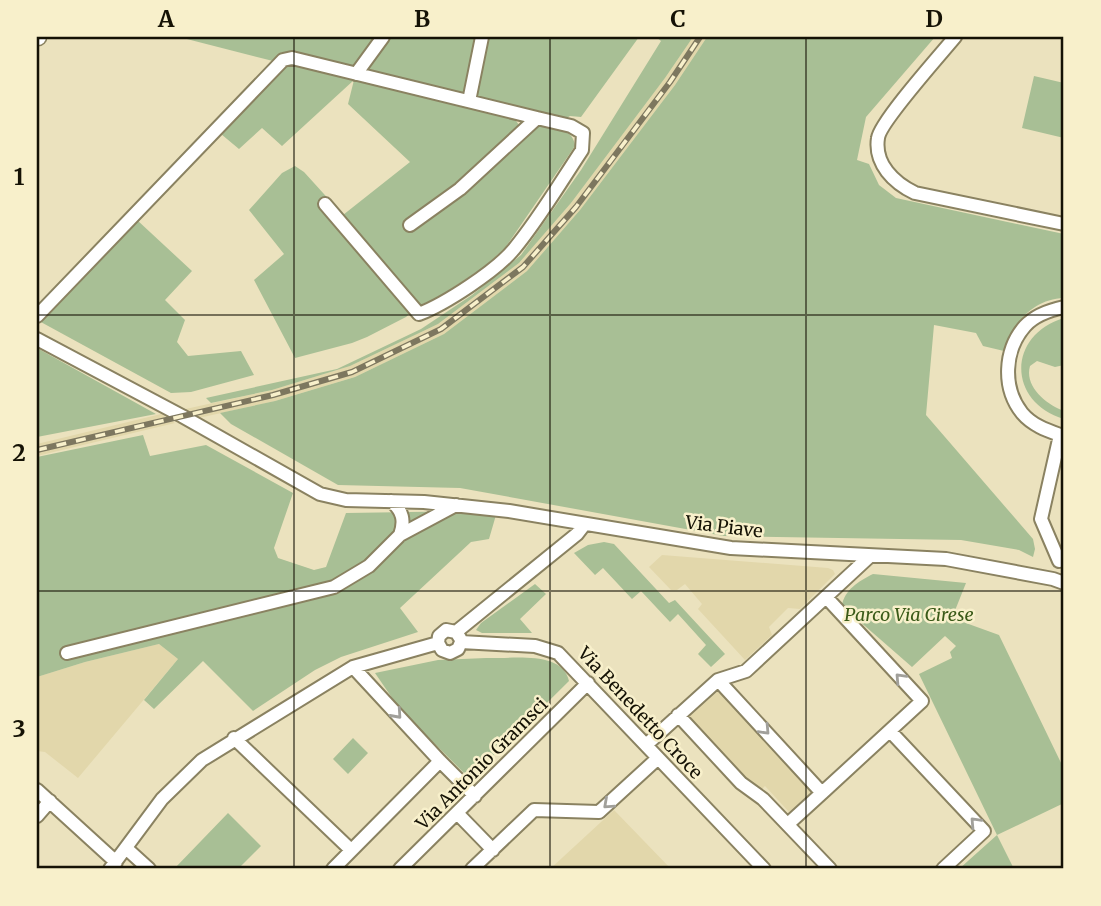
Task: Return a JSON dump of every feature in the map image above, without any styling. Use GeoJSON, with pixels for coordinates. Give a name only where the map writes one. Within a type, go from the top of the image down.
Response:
{"type":"FeatureCollection","features":[{"type":"Feature","properties":{"kind":"street"},"geometry":{"type":"LineString","coordinates":[[356,74],[383,37]]}},
{"type":"Feature","properties":{"kind":"street"},"geometry":{"type":"LineString","coordinates":[[468,101],[482,37]]}},
{"type":"Feature","properties":{"kind":"street"},"geometry":{"type":"LineString","coordinates":[[955,37],[888,119],[878,136],[878,154],[886,171],[898,185],[915,193],[1064,224]]}},
{"type":"Feature","properties":{"kind":"street"},"geometry":{"type":"LineString","coordinates":[[37,316],[283,60],[292,58],[571,126],[583,133],[582,150],[512,252],[474,282],[419,314],[325,204]]}},
{"type":"Feature","properties":{"kind":"street"},"geometry":{"type":"LineString","coordinates":[[410,225],[460,189],[537,118]]}},
{"type":"Feature","properties":{"kind":"street","name":"Via Piave"},"geometry":{"type":"LineString","coordinates":[[37,338],[320,494],[346,500],[424,502],[509,511],[731,548],[946,559],[1059,581],[1062,558],[1041,519],[1060,435],[1040,428],[1022,413],[1011,393],[1007,372],[1011,350],[1026,326],[1048,311],[1064,307]]}},
{"type":"Feature","properties":{"kind":"street"},"geometry":{"type":"LineString","coordinates":[[391,502],[398,507],[406,528]]}},
{"type":"Feature","properties":{"kind":"street"},"geometry":{"type":"LineString","coordinates":[[67,653],[334,587],[369,566],[406,528],[424,502]]}},
{"type":"Feature","properties":{"kind":"street"},"geometry":{"type":"LineString","coordinates":[[406,528],[457,505]]}},
{"type":"Feature","properties":{"kind":"street"},"geometry":{"type":"LineString","coordinates":[[458,637],[452,630],[442,632],[438,643],[442,650],[450,653],[457,649],[458,637],[584,525]]}},
{"type":"Feature","properties":{"kind":"street"},"geometry":{"type":"LineString","coordinates":[[646,744],[718,680],[746,671],[870,556]]}},
{"type":"Feature","properties":{"kind":"street"},"geometry":{"type":"LineString","coordinates":[[788,824],[922,701],[825,597]]}},
{"type":"Feature","properties":{"kind":"street","name":"Via Benedetto Croce"},"geometry":{"type":"LineString","coordinates":[[458,637],[550,648],[558,653],[764,869]]}},
{"type":"Feature","properties":{"kind":"street"},"geometry":{"type":"LineString","coordinates":[[37,790],[50,800],[113,866],[162,799],[202,760],[234,738],[353,667],[438,643]]}},
{"type":"Feature","properties":{"kind":"street"},"geometry":{"type":"LineString","coordinates":[[353,667],[475,796]]}},
{"type":"Feature","properties":{"kind":"street"},"geometry":{"type":"LineString","coordinates":[[718,680],[822,793]]}},
{"type":"Feature","properties":{"kind":"street","name":"Via Antonio Gramsci"},"geometry":{"type":"LineString","coordinates":[[400,869],[588,683]]}},
{"type":"Feature","properties":{"kind":"street"},"geometry":{"type":"LineString","coordinates":[[678,715],[741,783],[763,799],[830,869]]}},
{"type":"Feature","properties":{"kind":"street"},"geometry":{"type":"LineString","coordinates":[[890,731],[984,831],[943,869]]}},
{"type":"Feature","properties":{"kind":"street"},"geometry":{"type":"LineString","coordinates":[[234,738],[351,850]]}},
{"type":"Feature","properties":{"kind":"street"},"geometry":{"type":"LineString","coordinates":[[472,869],[534,810],[599,812],[658,758]]}},
{"type":"Feature","properties":{"kind":"street"},"geometry":{"type":"LineString","coordinates":[[333,869],[440,761]]}},
{"type":"Feature","properties":{"kind":"street"},"geometry":{"type":"LineString","coordinates":[[37,816],[50,800]]}},
{"type":"Feature","properties":{"kind":"street"},"geometry":{"type":"LineString","coordinates":[[457,813],[493,850]]}},
{"type":"Feature","properties":{"kind":"street"},"geometry":{"type":"LineString","coordinates":[[127,849],[149,869]]}},
{"type":"Feature","properties":{"kind":"shaded area"},"geometry":{"type":"Polygon","coordinates":[[[693,37],[707,37],[675,85],[580,210],[527,271],[444,334],[355,377],[275,401],[194,419],[181,410],[272,390],[350,366],[438,324],[519,263],[571,203],[693,37]]]}},
{"type":"Feature","properties":{"kind":"shaded area"},"geometry":{"type":"Polygon","coordinates":[[[161,414],[175,423],[37,456],[37,444],[161,414]]]}},
{"type":"Feature","properties":{"kind":"shaded area"},"geometry":{"type":"Polygon","coordinates":[[[662,555],[828,568],[835,574],[800,609],[788,608],[769,627],[772,635],[745,660],[698,609],[702,604],[685,584],[677,590],[671,590],[649,567],[662,555]]]}},
{"type":"Feature","properties":{"kind":"shaded area"},"geometry":{"type":"Polygon","coordinates":[[[159,644],[178,659],[78,778],[45,752],[37,751],[37,677],[159,644]]]}},
{"type":"Feature","properties":{"kind":"shaded area"},"geometry":{"type":"Polygon","coordinates":[[[718,691],[812,792],[789,812],[765,786],[758,793],[688,718],[718,691]]]}},
{"type":"Feature","properties":{"kind":"shaded area"},"geometry":{"type":"Polygon","coordinates":[[[614,810],[671,869],[550,869],[614,810]]]}},
{"type":"Feature","properties":{"kind":"green space"},"geometry":{"type":"Polygon","coordinates":[[[179,37],[375,37],[351,69],[282,52],[273,61],[179,37]]]}},
{"type":"Feature","properties":{"kind":"green space"},"geometry":{"type":"Polygon","coordinates":[[[388,37],[639,37],[581,117],[570,116],[565,119],[363,71],[388,37]]]}},
{"type":"Feature","properties":{"kind":"green space"},"geometry":{"type":"Polygon","coordinates":[[[656,37],[693,37],[571,203],[519,263],[438,324],[350,366],[272,390],[211,403],[206,398],[337,369],[421,329],[472,295],[521,255],[581,170],[661,41],[656,37]]]}},
{"type":"Feature","properties":{"kind":"green space"},"geometry":{"type":"Polygon","coordinates":[[[707,37],[935,37],[866,117],[857,160],[869,164],[879,185],[896,198],[1064,234],[1064,298],[1043,303],[1026,314],[1013,331],[1004,351],[983,346],[976,333],[934,325],[926,415],[1033,539],[1033,557],[1019,550],[961,540],[724,536],[460,488],[338,485],[231,424],[220,413],[275,401],[355,377],[444,334],[527,271],[580,210],[675,85],[707,37]]]}},
{"type":"Feature","properties":{"kind":"green space"},"geometry":{"type":"Polygon","coordinates":[[[291,62],[514,118],[518,128],[487,155],[494,162],[534,126],[560,128],[570,135],[575,146],[505,248],[484,267],[437,298],[418,306],[406,317],[367,337],[295,358],[254,280],[284,254],[249,210],[282,173],[295,166],[304,172],[343,215],[410,162],[348,104],[354,80],[282,146],[262,128],[239,149],[221,134],[282,66],[291,62]]]}},
{"type":"Feature","properties":{"kind":"green space"},"geometry":{"type":"Polygon","coordinates":[[[1034,76],[1064,83],[1064,138],[1022,128],[1034,76]]]}},
{"type":"Feature","properties":{"kind":"green space"},"geometry":{"type":"Polygon","coordinates":[[[137,220],[192,271],[165,300],[185,320],[177,342],[188,356],[241,351],[254,375],[191,392],[171,393],[39,321],[137,220]]]}},
{"type":"Feature","properties":{"kind":"green space"},"geometry":{"type":"Polygon","coordinates":[[[1064,318],[1064,365],[1055,367],[1037,361],[1030,366],[1029,374],[1038,394],[1064,411],[1064,419],[1045,410],[1032,398],[1024,384],[1021,368],[1024,353],[1032,339],[1045,327],[1064,318]]]}},
{"type":"Feature","properties":{"kind":"green space"},"geometry":{"type":"Polygon","coordinates":[[[37,348],[156,414],[37,437],[37,348]]]}},
{"type":"Feature","properties":{"kind":"green space"},"geometry":{"type":"Polygon","coordinates":[[[143,435],[150,456],[206,445],[293,493],[274,548],[278,558],[314,570],[326,567],[346,513],[475,511],[496,515],[489,539],[471,542],[400,608],[418,632],[341,657],[315,670],[253,711],[203,661],[154,709],[144,700],[178,659],[159,644],[37,677],[37,457],[143,435]]]}},
{"type":"Feature","properties":{"kind":"green space"},"geometry":{"type":"Polygon","coordinates":[[[604,542],[614,544],[669,603],[675,600],[725,654],[711,667],[698,654],[706,645],[678,614],[670,622],[641,591],[632,599],[603,568],[595,575],[574,553],[588,545],[604,542]]]}},
{"type":"Feature","properties":{"kind":"green space","name":"Parco Via Cirese"},"geometry":{"type":"Polygon","coordinates":[[[873,574],[966,583],[952,618],[999,635],[1064,769],[1064,803],[997,835],[919,674],[952,658],[950,652],[956,646],[945,636],[912,667],[842,606],[849,591],[873,574]]]}},
{"type":"Feature","properties":{"kind":"green space"},"geometry":{"type":"Polygon","coordinates":[[[535,584],[546,594],[520,619],[532,633],[482,633],[476,630],[481,623],[535,584]]]}},
{"type":"Feature","properties":{"kind":"green space"},"geometry":{"type":"Polygon","coordinates":[[[438,660],[547,660],[557,664],[569,681],[470,779],[399,708],[375,673],[438,660]]]}},
{"type":"Feature","properties":{"kind":"green space"},"geometry":{"type":"Polygon","coordinates":[[[353,738],[368,753],[348,774],[333,759],[353,738]]]}},
{"type":"Feature","properties":{"kind":"green space"},"geometry":{"type":"Polygon","coordinates":[[[228,813],[261,846],[238,869],[174,869],[228,813]]]}},
{"type":"Feature","properties":{"kind":"green space"},"geometry":{"type":"Polygon","coordinates":[[[997,835],[1013,867],[959,869],[997,835]]]}},
{"type":"Feature","properties":{"kind":"railway"},"geometry":{"type":"LineString","coordinates":[[37,450],[273,395],[352,372],[441,329],[523,267],[576,207],[670,82],[700,37]]}}]}
